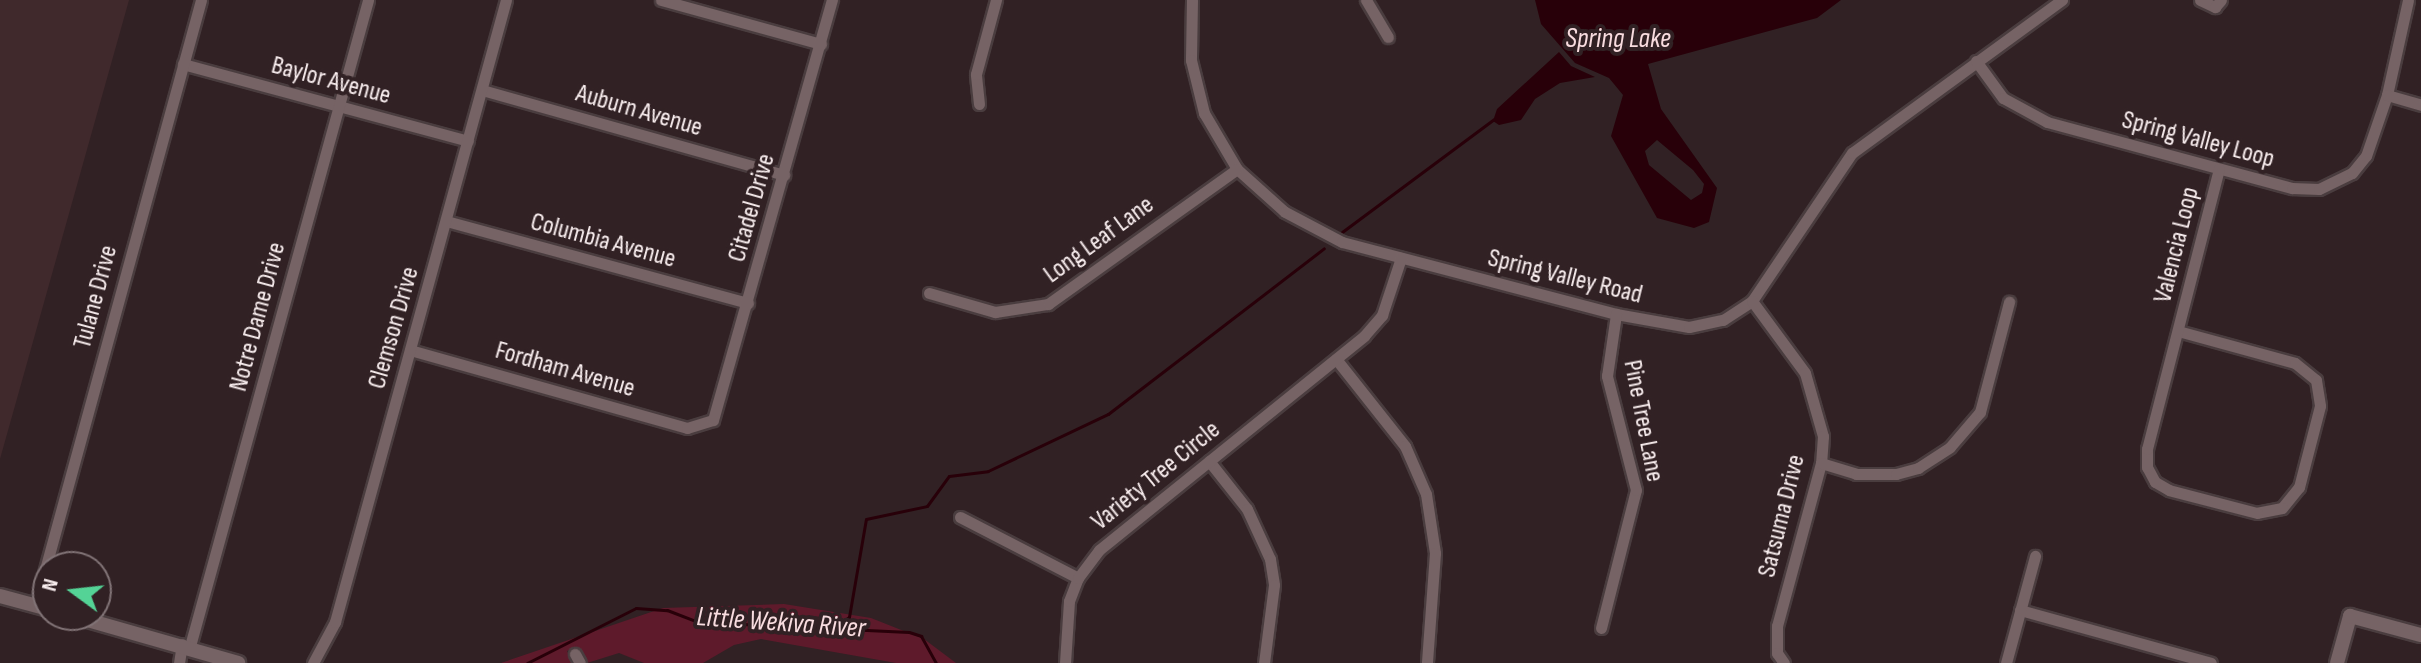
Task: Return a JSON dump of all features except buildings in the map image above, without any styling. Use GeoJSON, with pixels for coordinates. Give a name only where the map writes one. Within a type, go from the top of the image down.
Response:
{"type":"FeatureCollection","features":[{"type":"Feature","properties":{"kind":"street","name":"Tulane Drive"},"geometry":{"type":"LineString","coordinates":[[57,551],[201,0]]}},
{"type":"Feature","properties":{"kind":"street","name":"Notre Dame Drive"},"geometry":{"type":"LineString","coordinates":[[179,663],[191,650],[368,0]]}},
{"type":"Feature","properties":{"kind":"street","name":"Clemson Drive"},"geometry":{"type":"LineString","coordinates":[[313,663],[335,622],[506,0]]}},
{"type":"Feature","properties":{"kind":"street"},"geometry":{"type":"LineString","coordinates":[[661,0],[821,44]]}},
{"type":"Feature","properties":{"kind":"street","name":"Citadel Drive"},"geometry":{"type":"LineString","coordinates":[[707,425],[719,410],[832,0]]}},
{"type":"Feature","properties":{"kind":"street"},"geometry":{"type":"LineString","coordinates":[[979,104],[976,74],[996,0]]}},
{"type":"Feature","properties":{"kind":"street","name":"Spring Valley Road"},"geometry":{"type":"LineString","coordinates":[[1192,0],[1189,34],[1195,84],[1218,142],[1258,192],[1314,232],[1616,314],[1689,327],[1723,320],[1752,301],[1852,153],[1976,61]]}},
{"type":"Feature","properties":{"kind":"street"},"geometry":{"type":"LineString","coordinates":[[1366,0],[1388,37]]}},
{"type":"Feature","properties":{"kind":"street"},"geometry":{"type":"LineString","coordinates":[[1976,61],[2062,0]]}},
{"type":"Feature","properties":{"kind":"street"},"geometry":{"type":"LineString","coordinates":[[2200,0],[2215,7],[2221,0]]}},
{"type":"Feature","properties":{"kind":"street","name":"Spring Valley Loop"},"geometry":{"type":"LineString","coordinates":[[1976,61],[2003,98],[2024,112],[2219,169],[2306,190],[2335,183],[2366,156],[2387,95],[2408,0]]}},
{"type":"Feature","properties":{"kind":"street","name":"Baylor Avenue"},"geometry":{"type":"LineString","coordinates":[[183,64],[468,141]]}},
{"type":"Feature","properties":{"kind":"street","name":"Auburn Avenue"},"geometry":{"type":"LineString","coordinates":[[482,90],[784,175]]}},
{"type":"Feature","properties":{"kind":"street"},"geometry":{"type":"LineString","coordinates":[[2387,95],[2421,105]]}},
{"type":"Feature","properties":{"kind":"street","name":"Long Leaf Lane"},"geometry":{"type":"LineString","coordinates":[[929,293],[995,312],[1048,304],[1237,169]]}},
{"type":"Feature","properties":{"kind":"street","name":"Valencia Loop"},"geometry":{"type":"LineString","coordinates":[[2178,331],[2295,363],[2316,380],[2320,406],[2299,487],[2282,508],[2257,513],[2155,482],[2147,467],[2147,449],[2219,169]]}},
{"type":"Feature","properties":{"kind":"street","name":"Columbia Avenue"},"geometry":{"type":"LineString","coordinates":[[446,221],[748,303]]}},
{"type":"Feature","properties":{"kind":"street","name":"Variety Tree Circle"},"geometry":{"type":"LineString","coordinates":[[1065,663],[1065,625],[1078,578],[1117,534],[1336,359],[1382,315],[1401,258]]}},
{"type":"Feature","properties":{"kind":"street","name":"Satsuma Drive"},"geometry":{"type":"LineString","coordinates":[[1752,301],[1812,389],[1823,436],[1821,463],[1777,626],[1777,653],[1784,663]]}},
{"type":"Feature","properties":{"kind":"street"},"geometry":{"type":"LineString","coordinates":[[1821,463],[1856,474],[1896,474],[1918,468],[1950,447],[1980,412],[2009,302]]}},
{"type":"Feature","properties":{"kind":"street","name":"Pine Tree Lane"},"geometry":{"type":"LineString","coordinates":[[1601,628],[1636,490],[1607,376],[1616,314]]}},
{"type":"Feature","properties":{"kind":"street","name":"Fordham Avenue"},"geometry":{"type":"LineString","coordinates":[[410,350],[687,428],[707,425]]}},
{"type":"Feature","properties":{"kind":"street"},"geometry":{"type":"LineString","coordinates":[[1336,359],[1405,446],[1426,494],[1435,553],[1427,663]]}},
{"type":"Feature","properties":{"kind":"street"},"geometry":{"type":"LineString","coordinates":[[1209,461],[1247,509],[1270,559],[1274,585],[1264,663]]}},
{"type":"Feature","properties":{"kind":"street"},"geometry":{"type":"LineString","coordinates":[[960,517],[1078,578]]}},
{"type":"Feature","properties":{"kind":"street"},"geometry":{"type":"LineString","coordinates":[[2006,663],[2035,556]]}},
{"type":"Feature","properties":{"kind":"street"},"geometry":{"type":"LineString","coordinates":[[0,596],[32,605]]}},
{"type":"Feature","properties":{"kind":"street"},"geometry":{"type":"LineString","coordinates":[[2020,610],[2211,663]]}},
{"type":"Feature","properties":{"kind":"street"},"geometry":{"type":"LineString","coordinates":[[2337,663],[2350,616],[2421,635]]}},
{"type":"Feature","properties":{"kind":"street"},"geometry":{"type":"LineString","coordinates":[[112,627],[238,663]]}},
{"type":"Feature","properties":{"kind":"shaded area"},"geometry":{"type":"Polygon","coordinates":[[[0,0],[129,0],[0,459],[0,0]]]}},
{"type":"Feature","properties":{"kind":"shaded area"},"geometry":{"type":"Polygon","coordinates":[[[784,604],[871,618],[924,639],[956,663],[896,663],[761,639],[734,645],[703,663],[644,663],[619,653],[587,663],[577,647],[567,651],[573,663],[501,663],[663,608],[784,604]]]}},
{"type":"Feature","properties":{"kind":"water","name":"Spring Lake"},"geometry":{"type":"Polygon","coordinates":[[[1535,0],[1841,0],[1817,18],[1648,64],[1661,109],[1717,188],[1709,222],[1694,228],[1657,218],[1611,136],[1623,95],[1609,78],[1575,63],[1541,24],[1535,0]],[[1657,140],[1645,151],[1649,165],[1691,200],[1702,193],[1704,184],[1693,170],[1657,140]]]}},
{"type":"Feature","properties":{"kind":"water"},"geometry":{"type":"Polygon","coordinates":[[[1559,52],[1571,66],[1595,77],[1560,83],[1535,99],[1521,120],[1499,125],[1493,121],[1497,109],[1559,52]]]}},
{"type":"Feature","properties":{"kind":"waterway"},"geometry":{"type":"LineString","coordinates":[[1342,232],[1494,119]]}},
{"type":"Feature","properties":{"kind":"waterway"},"geometry":{"type":"LineString","coordinates":[[833,629],[849,617],[866,519],[927,506],[949,476],[988,471],[1108,414],[1324,248]]}},
{"type":"Feature","properties":{"kind":"waterway","name":"Little Wekiva River"},"geometry":{"type":"LineString","coordinates":[[527,663],[636,608],[667,610],[698,622],[909,632],[921,636],[936,663]]}}]}
